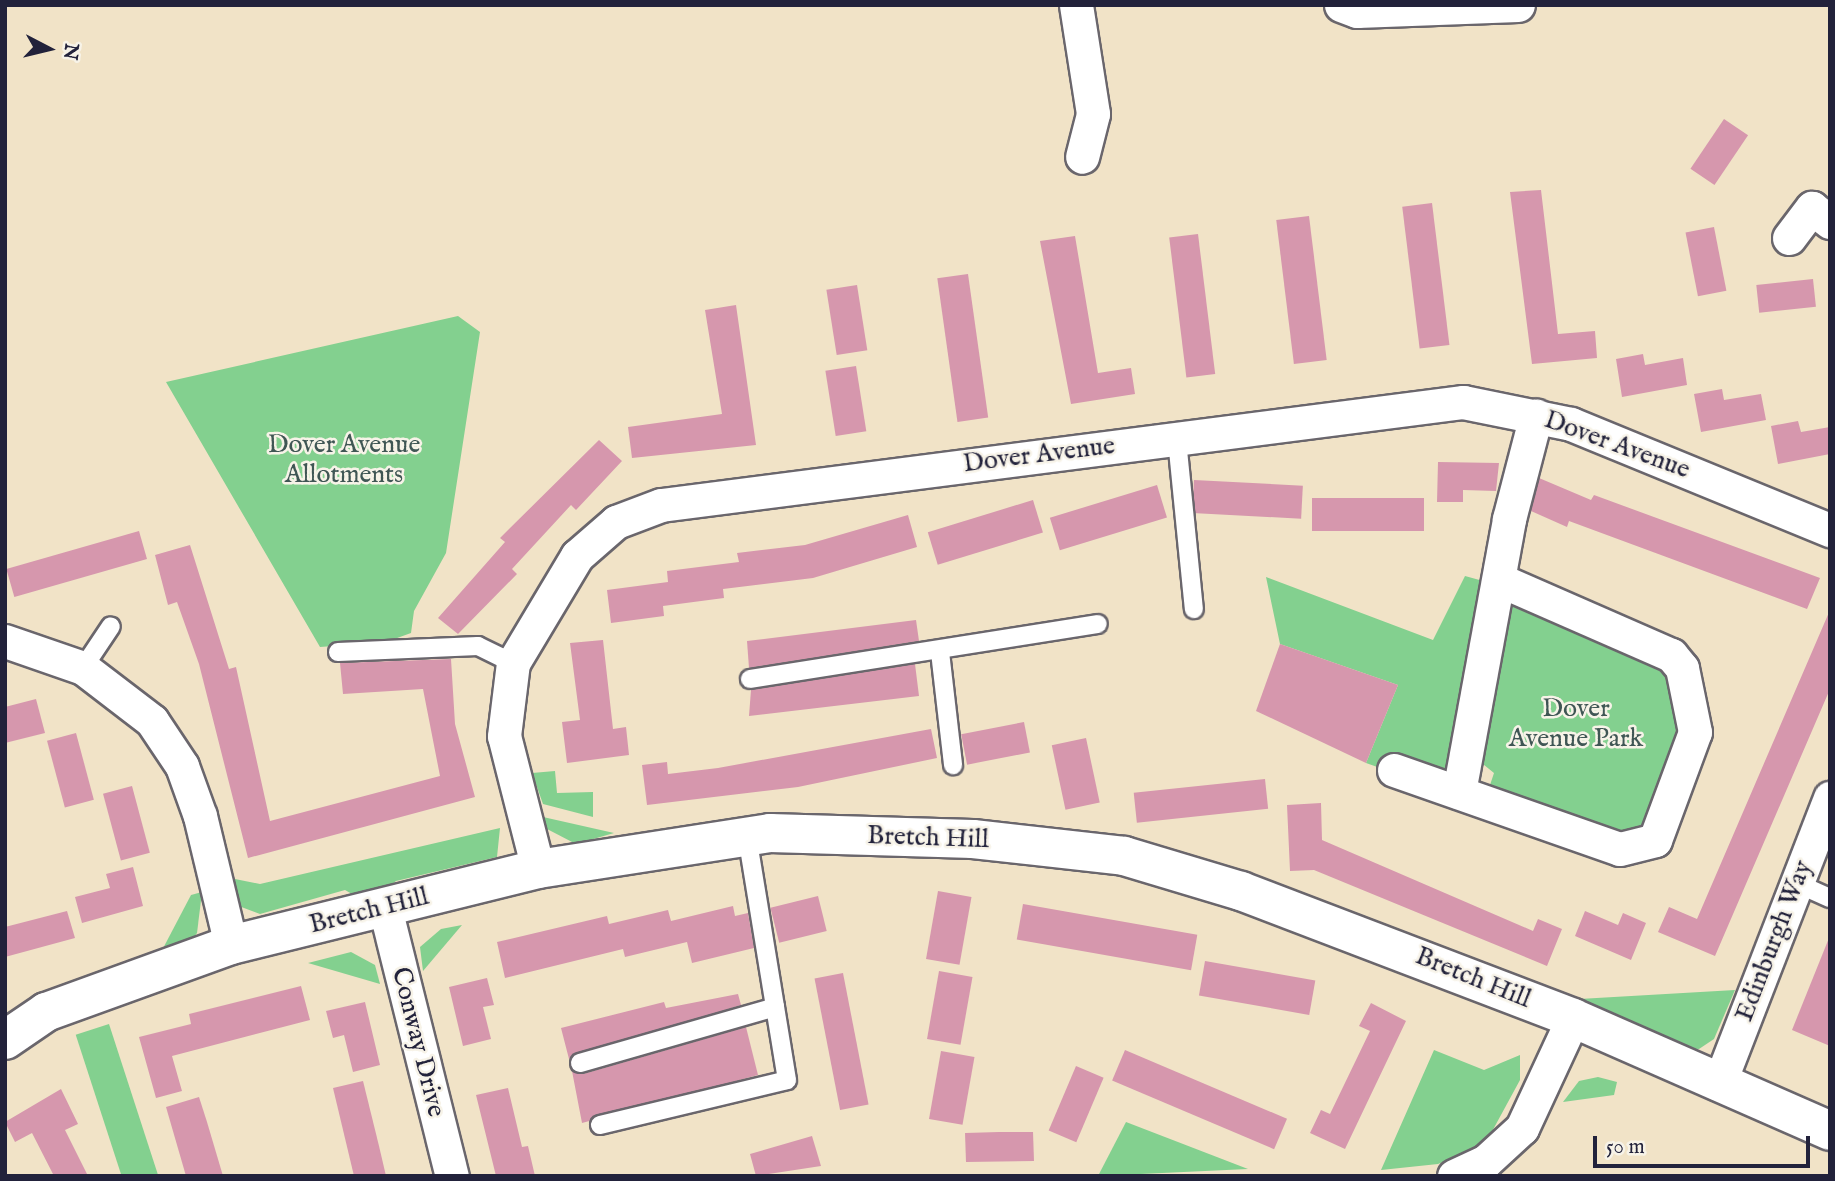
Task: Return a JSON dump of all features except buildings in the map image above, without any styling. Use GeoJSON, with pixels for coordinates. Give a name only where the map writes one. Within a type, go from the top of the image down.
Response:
{"type":"FeatureCollection","features":[{"type":"Feature","properties":{"kind":"street"},"geometry":{"type":"LineString","coordinates":[[1076,5],[1093,114],[1082,157]]}},
{"type":"Feature","properties":{"kind":"street"},"geometry":{"type":"LineString","coordinates":[[1341,5],[1357,11],[1518,5]]}},
{"type":"Feature","properties":{"kind":"street"},"geometry":{"type":"LineString","coordinates":[[1789,239],[1812,208],[1830,222]]}},
{"type":"Feature","properties":{"kind":"street","name":"Dover Avenue"},"geometry":{"type":"LineString","coordinates":[[538,869],[504,736],[513,663],[577,556],[616,522],[661,505],[1463,402],[1536,415],[1637,447],[1830,530]]}},
{"type":"Feature","properties":{"kind":"street"},"geometry":{"type":"LineString","coordinates":[[1459,792],[1502,581],[1509,519],[1536,415]]}},
{"type":"Feature","properties":{"kind":"street"},"geometry":{"type":"LineString","coordinates":[[1394,770],[1620,849],[1640,849],[1663,827],[1695,732],[1682,668],[1671,655],[1502,581]]}},
{"type":"Feature","properties":{"kind":"street"},"geometry":{"type":"LineString","coordinates":[[5,641],[83,668],[152,720],[182,766],[231,945]]}},
{"type":"Feature","properties":{"kind":"street","name":"Edinburgh Way"},"geometry":{"type":"LineString","coordinates":[[1719,1084],[1830,798]]}},
{"type":"Feature","properties":{"kind":"street","name":"Bretch Hill"},"geometry":{"type":"LineString","coordinates":[[5,1040],[47,1012],[231,945],[538,869],[747,836],[1013,842],[1124,856],[1320,919],[1573,1018],[1830,1131]]}},
{"type":"Feature","properties":{"kind":"street","name":"Conway Drive"},"geometry":{"type":"LineString","coordinates":[[385,908],[452,1176]]}},
{"type":"Feature","properties":{"kind":"street"},"geometry":{"type":"LineString","coordinates":[[1454,1176],[1486,1161],[1522,1128],[1573,1018]]}},
{"type":"Feature","properties":{"kind":"lane"},"geometry":{"type":"LineString","coordinates":[[1177,440],[1194,609]]}},
{"type":"Feature","properties":{"kind":"lane"},"geometry":{"type":"LineString","coordinates":[[750,679],[940,652],[1098,624]]}},
{"type":"Feature","properties":{"kind":"lane"},"geometry":{"type":"LineString","coordinates":[[83,668],[111,626]]}},
{"type":"Feature","properties":{"kind":"lane"},"geometry":{"type":"LineString","coordinates":[[338,652],[478,646],[513,663]]}},
{"type":"Feature","properties":{"kind":"lane"},"geometry":{"type":"LineString","coordinates":[[940,652],[953,765]]}},
{"type":"Feature","properties":{"kind":"lane"},"geometry":{"type":"LineString","coordinates":[[600,1125],[788,1080],[747,836]]}},
{"type":"Feature","properties":{"kind":"lane"},"geometry":{"type":"LineString","coordinates":[[1796,883],[1830,898]]}},
{"type":"Feature","properties":{"kind":"lane"},"geometry":{"type":"LineString","coordinates":[[580,1063],[775,1007]]}},
{"type":"Feature","properties":{"kind":"green space","name":"Dover Avenue Allotments"},"geometry":{"type":"Polygon","coordinates":[[[458,316],[480,332],[446,553],[414,611],[411,633],[386,642],[320,647],[166,382],[458,316]]]}},
{"type":"Feature","properties":{"kind":"green space"},"geometry":{"type":"Polygon","coordinates":[[[1465,576],[1494,584],[1447,775],[1389,754],[1383,769],[1366,763],[1398,685],[1280,644],[1266,577],[1433,640],[1465,576]]]}},
{"type":"Feature","properties":{"kind":"green space","name":"Dover Avenue Park"},"geometry":{"type":"Polygon","coordinates":[[[1507,593],[1668,671],[1681,744],[1650,822],[1624,838],[1488,791],[1494,773],[1473,756],[1507,593]]]}},
{"type":"Feature","properties":{"kind":"green space"},"geometry":{"type":"Polygon","coordinates":[[[555,771],[557,793],[593,792],[593,817],[543,804],[532,773],[555,771]]]}},
{"type":"Feature","properties":{"kind":"green space"},"geometry":{"type":"Polygon","coordinates":[[[543,817],[614,833],[576,844],[547,829],[543,817]]]}},
{"type":"Feature","properties":{"kind":"green space"},"geometry":{"type":"Polygon","coordinates":[[[500,828],[497,857],[396,881],[381,893],[359,898],[345,890],[260,914],[236,905],[230,878],[260,884],[500,828]]]}},
{"type":"Feature","properties":{"kind":"green space"},"geometry":{"type":"Polygon","coordinates":[[[202,892],[197,933],[189,944],[159,956],[191,895],[202,892]]]}},
{"type":"Feature","properties":{"kind":"green space"},"geometry":{"type":"Polygon","coordinates":[[[462,925],[423,971],[420,947],[441,929],[462,925]]]}},
{"type":"Feature","properties":{"kind":"green space"},"geometry":{"type":"Polygon","coordinates":[[[351,952],[375,965],[380,984],[308,963],[351,952]]]}},
{"type":"Feature","properties":{"kind":"green space"},"geometry":{"type":"Polygon","coordinates":[[[1735,990],[1714,1039],[1699,1049],[1679,1048],[1562,1000],[1735,990]]]}},
{"type":"Feature","properties":{"kind":"green space"},"geometry":{"type":"Polygon","coordinates":[[[109,1024],[158,1176],[122,1176],[76,1035],[109,1024]]]}},
{"type":"Feature","properties":{"kind":"green space"},"geometry":{"type":"Polygon","coordinates":[[[1434,1050],[1484,1070],[1520,1055],[1520,1080],[1489,1137],[1473,1150],[1438,1164],[1381,1170],[1434,1050]]]}},
{"type":"Feature","properties":{"kind":"green space"},"geometry":{"type":"Polygon","coordinates":[[[1598,1077],[1617,1082],[1614,1095],[1563,1102],[1579,1081],[1598,1077]]]}},
{"type":"Feature","properties":{"kind":"green space"},"geometry":{"type":"Polygon","coordinates":[[[1126,1122],[1248,1169],[1098,1176],[1126,1122]]]}}]}
